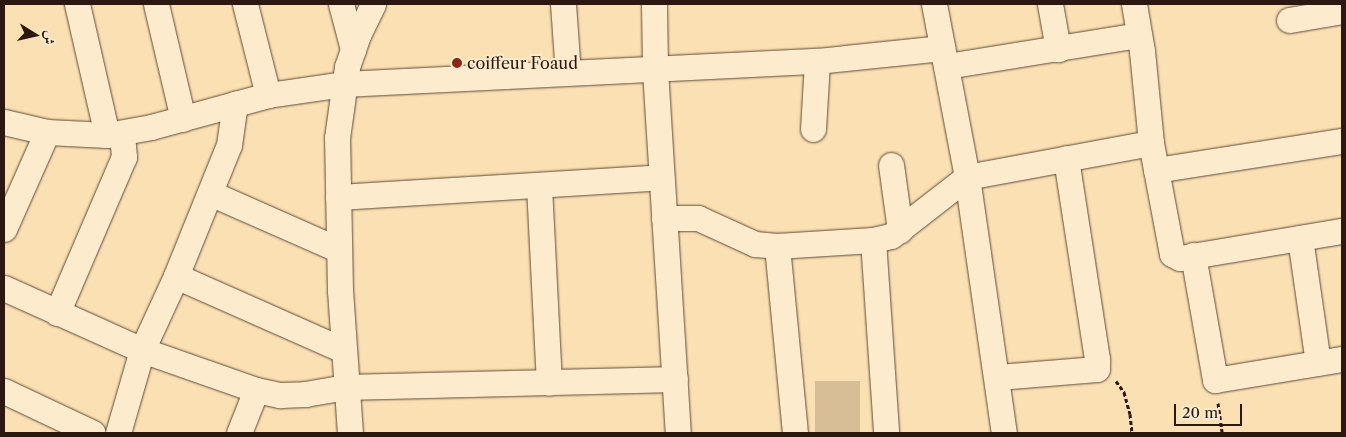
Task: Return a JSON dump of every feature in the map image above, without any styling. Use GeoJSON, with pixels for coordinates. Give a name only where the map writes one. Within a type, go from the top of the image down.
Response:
{"type":"FeatureCollection","features":[{"type":"Feature","properties":{"kind":"street"},"geometry":{"type":"LineString","coordinates":[[57,313],[124,157],[114,134],[77,4]]}},
{"type":"Feature","properties":{"kind":"street"},"geometry":{"type":"LineString","coordinates":[[156,4],[183,119]]}},
{"type":"Feature","properties":{"kind":"street"},"geometry":{"type":"LineString","coordinates":[[245,4],[268,95]]}},
{"type":"Feature","properties":{"kind":"street"},"geometry":{"type":"LineString","coordinates":[[341,4],[353,49]]}},
{"type":"Feature","properties":{"kind":"street"},"geometry":{"type":"LineString","coordinates":[[350,433],[343,350],[337,138],[343,84],[353,49],[373,4]]}},
{"type":"Feature","properties":{"kind":"street"},"geometry":{"type":"LineString","coordinates":[[563,4],[568,73]]}},
{"type":"Feature","properties":{"kind":"street"},"geometry":{"type":"LineString","coordinates":[[654,4],[654,70],[678,433]]}},
{"type":"Feature","properties":{"kind":"street"},"geometry":{"type":"LineString","coordinates":[[934,4],[967,176],[998,377],[1004,433]]}},
{"type":"Feature","properties":{"kind":"street"},"geometry":{"type":"LineString","coordinates":[[1050,4],[1058,49]]}},
{"type":"Feature","properties":{"kind":"street"},"geometry":{"type":"LineString","coordinates":[[1134,4],[1150,143],[1172,254],[1180,258],[1342,231]]}},
{"type":"Feature","properties":{"kind":"street"},"geometry":{"type":"LineString","coordinates":[[1289,20],[1342,11]]}},
{"type":"Feature","properties":{"kind":"street"},"geometry":{"type":"LineString","coordinates":[[4,122],[47,132],[114,134],[183,119],[268,95],[343,84],[817,61],[945,57],[1058,49],[1139,35]]}},
{"type":"Feature","properties":{"kind":"street"},"geometry":{"type":"LineString","coordinates":[[813,129],[817,61]]}},
{"type":"Feature","properties":{"kind":"street"},"geometry":{"type":"LineString","coordinates":[[118,433],[142,350],[176,276],[229,145],[235,103]]}},
{"type":"Feature","properties":{"kind":"street"},"geometry":{"type":"LineString","coordinates":[[4,228],[47,132]]}},
{"type":"Feature","properties":{"kind":"street"},"geometry":{"type":"LineString","coordinates":[[1156,170],[1342,141]]}},
{"type":"Feature","properties":{"kind":"street"},"geometry":{"type":"LineString","coordinates":[[664,218],[681,216],[698,218],[755,244],[777,246],[873,240],[891,236],[900,230],[967,176],[1150,143]]}},
{"type":"Feature","properties":{"kind":"street"},"geometry":{"type":"LineString","coordinates":[[998,377],[1097,369],[1066,158]]}},
{"type":"Feature","properties":{"kind":"street"},"geometry":{"type":"LineString","coordinates":[[890,165],[900,230]]}},
{"type":"Feature","properties":{"kind":"street"},"geometry":{"type":"LineString","coordinates":[[338,197],[661,177]]}},
{"type":"Feature","properties":{"kind":"street"},"geometry":{"type":"LineString","coordinates":[[539,186],[549,383]]}},
{"type":"Feature","properties":{"kind":"street"},"geometry":{"type":"LineString","coordinates":[[210,193],[339,250]]}},
{"type":"Feature","properties":{"kind":"street"},"geometry":{"type":"LineString","coordinates":[[1300,238],[1318,363]]}},
{"type":"Feature","properties":{"kind":"street"},"geometry":{"type":"LineString","coordinates":[[873,240],[886,433]]}},
{"type":"Feature","properties":{"kind":"street"},"geometry":{"type":"LineString","coordinates":[[777,246],[794,433]]}},
{"type":"Feature","properties":{"kind":"street"},"geometry":{"type":"LineString","coordinates":[[1193,256],[1215,380],[1342,359]]}},
{"type":"Feature","properties":{"kind":"street"},"geometry":{"type":"LineString","coordinates":[[176,276],[343,350]]}},
{"type":"Feature","properties":{"kind":"street"},"geometry":{"type":"LineString","coordinates":[[4,288],[142,350],[256,390],[293,396],[346,387],[675,379]]}},
{"type":"Feature","properties":{"kind":"street"},"geometry":{"type":"LineString","coordinates":[[239,433],[256,390]]}},
{"type":"Feature","properties":{"kind":"street"},"geometry":{"type":"LineString","coordinates":[[4,391],[94,433]]}},
{"type":"Feature","properties":{"kind":"path"},"geometry":{"type":"LineString","coordinates":[[1097,369],[1115,380],[1124,392],[1130,414],[1132,433]]}},
{"type":"Feature","properties":{"kind":"path"},"geometry":{"type":"LineString","coordinates":[[1215,380],[1222,433]]}},
{"type":"Feature","properties":{"kind":"shaded area"},"geometry":{"type":"Polygon","coordinates":[[[815,381],[860,381],[860,433],[815,433],[815,381]]]}},
{"type":"Feature","properties":{"kind":"place","name":"coiffeur Foaud"},"geometry":{"type":"Point","coordinates":[457,63]}}]}
